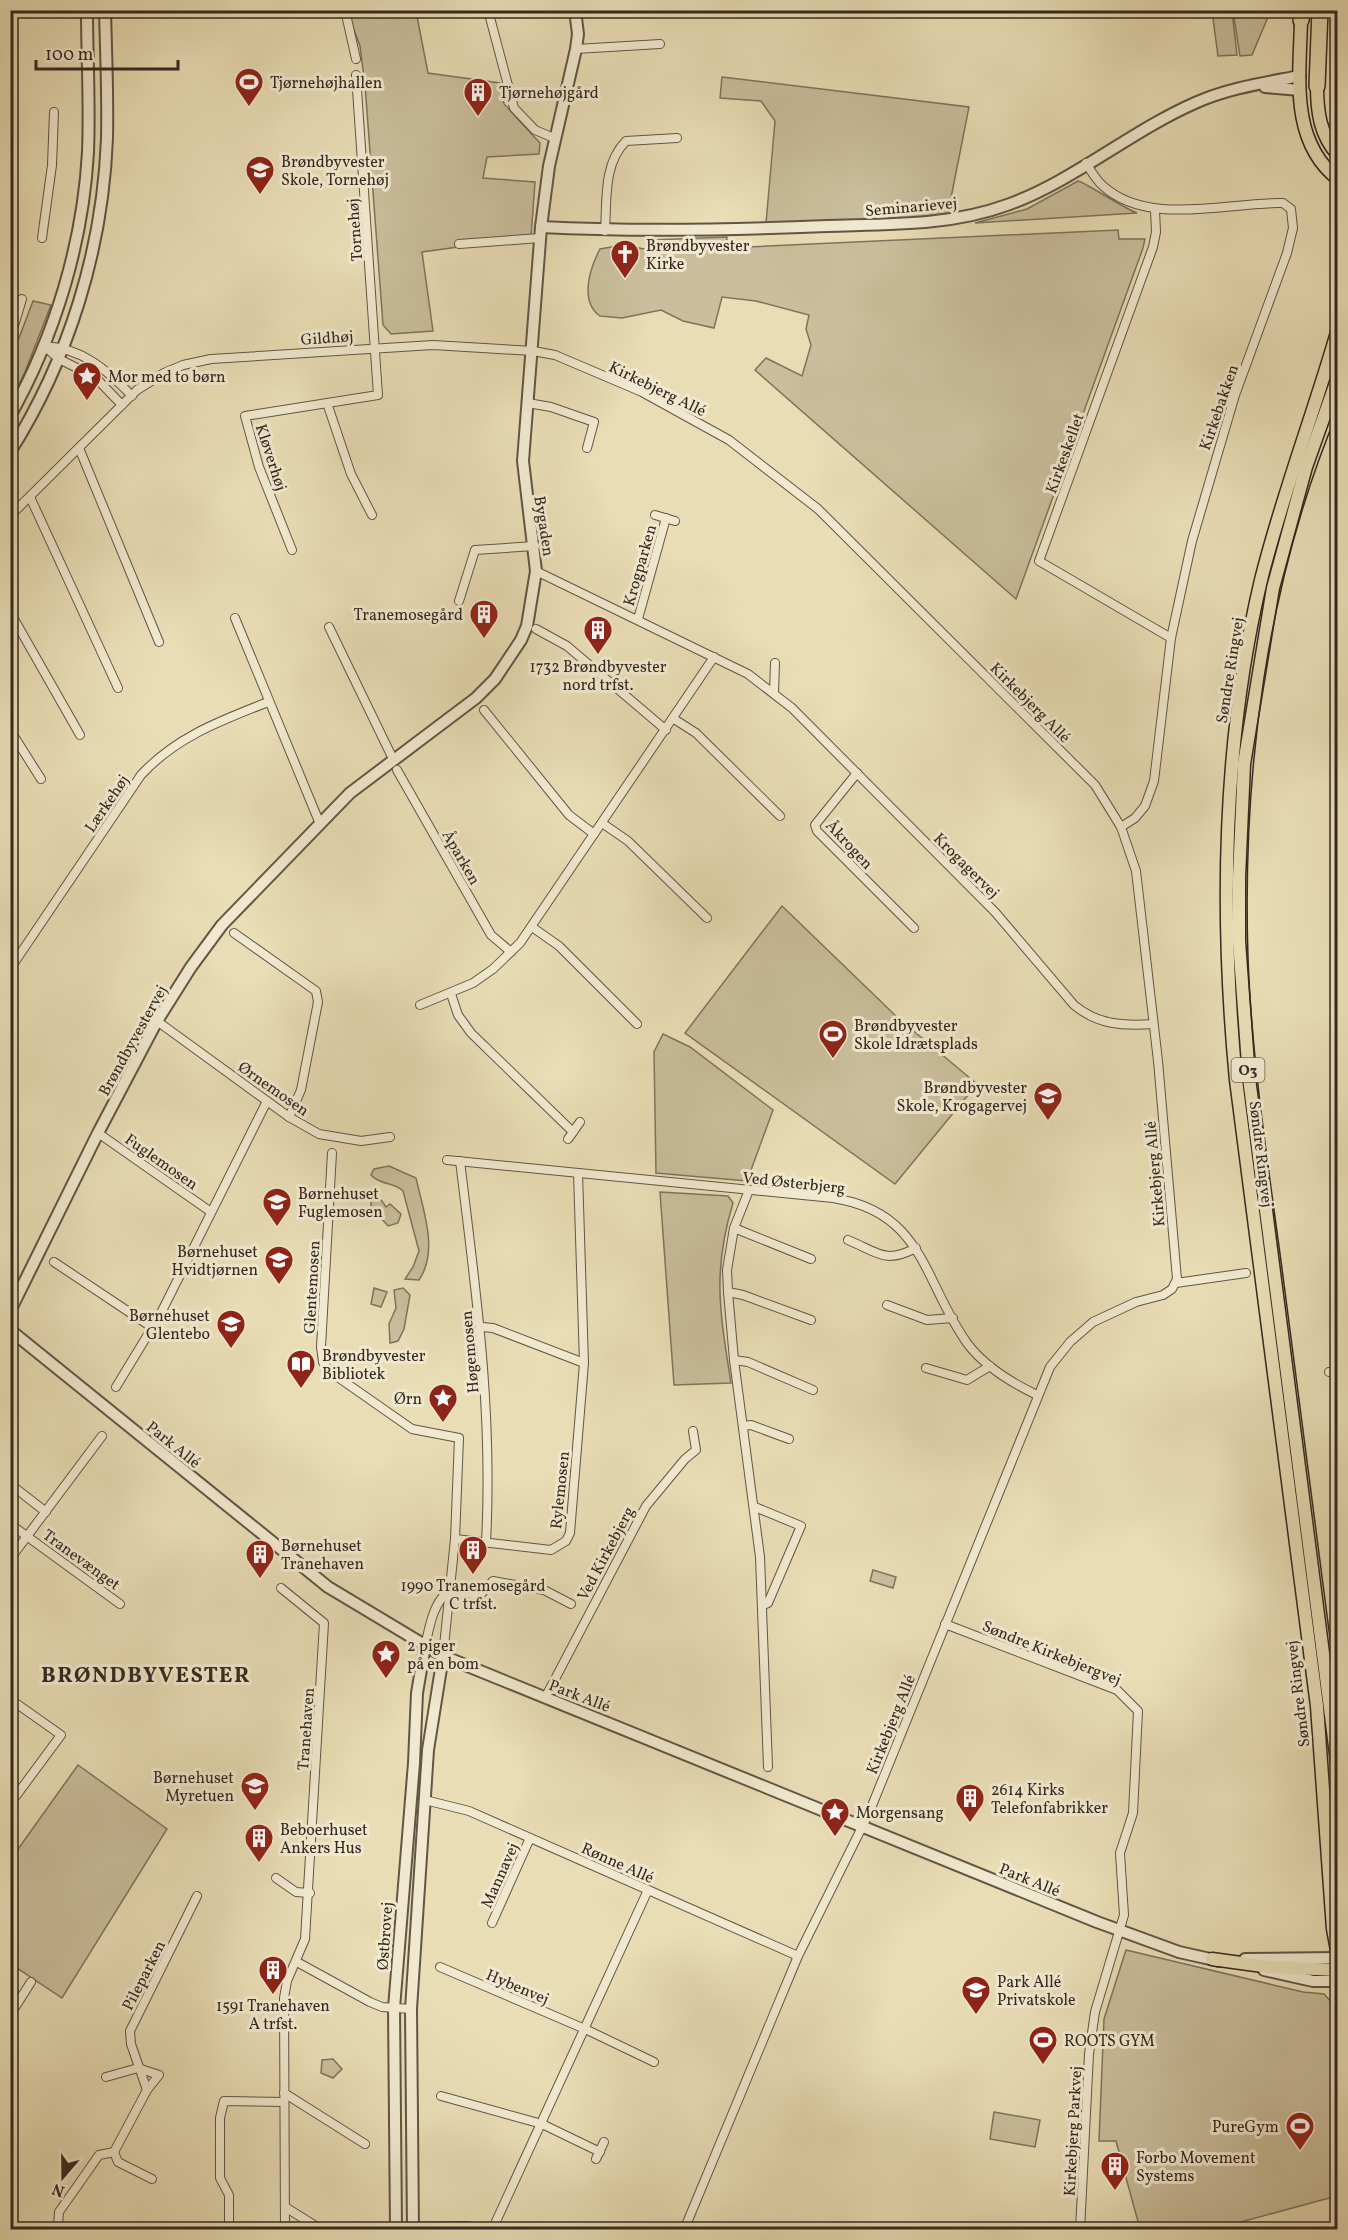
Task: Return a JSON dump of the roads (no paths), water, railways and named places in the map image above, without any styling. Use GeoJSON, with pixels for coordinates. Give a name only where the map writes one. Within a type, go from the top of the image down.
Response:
{"type":"FeatureCollection","features":[{"type":"Feature","properties":{"kind":"highway"},"geometry":{"type":"LineString","coordinates":[[1317,86],[1320,10]]}},
{"type":"Feature","properties":{"kind":"main road"},"geometry":{"type":"LineString","coordinates":[[1301,15],[1300,114],[1311,148],[1323,166],[1338,178]]}},
{"type":"Feature","properties":{"kind":"main road"},"geometry":{"type":"LineString","coordinates":[[1317,86],[1319,121],[1325,138],[1338,155]]}},
{"type":"Feature","properties":{"kind":"main road","name":"Søndre Ringvej"},"geometry":{"type":"LineString","coordinates":[[1338,329],[1277,517],[1261,583],[1239,707],[1225,876],[1228,993],[1236,1080],[1317,1706],[1333,1929],[1338,1957]]}},
{"type":"Feature","properties":{"kind":"main road","name":"Søndre Ringvej"},"geometry":{"type":"LineString","coordinates":[[1338,377],[1290,519],[1260,656],[1244,764],[1239,940],[1249,1078],[1338,1770]]}},
{"type":"Feature","properties":{"kind":"main road"},"geometry":{"type":"LineString","coordinates":[[1212,1959],[1270,1967],[1338,1970]]}},
{"type":"Feature","properties":{"kind":"street"},"geometry":{"type":"LineString","coordinates":[[10,416],[44,346],[67,275],[83,194],[88,137],[87,10]]}},
{"type":"Feature","properties":{"kind":"street"},"geometry":{"type":"LineString","coordinates":[[10,452],[34,412],[58,359],[82,293],[102,197],[107,138],[105,10]]}},
{"type":"Feature","properties":{"kind":"street"},"geometry":{"type":"LineString","coordinates":[[345,10],[356,58]]}},
{"type":"Feature","properties":{"kind":"street"},"geometry":{"type":"LineString","coordinates":[[488,10],[514,108],[535,130],[554,138]]}},
{"type":"Feature","properties":{"kind":"street","name":"Bygaden"},"geometry":{"type":"LineString","coordinates":[[323,820],[393,759],[476,698],[495,679],[521,640],[527,626],[536,571],[535,546],[525,489],[523,461],[541,232],[554,138],[576,49],[578,27],[575,10]]}},
{"type":"Feature","properties":{"kind":"street"},"geometry":{"type":"LineString","coordinates":[[576,49],[660,44]]}},
{"type":"Feature","properties":{"kind":"street","name":"Tornehøj"},"geometry":{"type":"LineString","coordinates":[[356,75],[376,347]]}},
{"type":"Feature","properties":{"kind":"street","name":"Seminarievej"},"geometry":{"type":"LineString","coordinates":[[541,232],[731,230],[932,221],[980,214],[1008,205],[1194,103],[1253,85],[1300,76]]}},
{"type":"Feature","properties":{"kind":"street","name":"Seminarievej"},"geometry":{"type":"LineString","coordinates":[[1253,85],[1300,90]]}},
{"type":"Feature","properties":{"kind":"street"},"geometry":{"type":"LineString","coordinates":[[42,238],[52,165],[54,112]]}},
{"type":"Feature","properties":{"kind":"street"},"geometry":{"type":"LineString","coordinates":[[605,231],[610,164],[616,151],[626,141],[677,138]]}},
{"type":"Feature","properties":{"kind":"street","name":"Kirkebakken"},"geometry":{"type":"LineString","coordinates":[[1086,164],[1108,190],[1133,203],[1155,210],[1283,203],[1291,209],[1293,228],[1287,253],[1210,472],[1171,638],[1154,781],[1145,806],[1135,818],[1121,827]]}},
{"type":"Feature","properties":{"kind":"street","name":"Kirkeskellet"},"geometry":{"type":"LineString","coordinates":[[1155,210],[1156,232],[1153,247],[1039,561],[1171,638]]}},
{"type":"Feature","properties":{"kind":"street"},"geometry":{"type":"LineString","coordinates":[[459,244],[541,232]]}},
{"type":"Feature","properties":{"kind":"street"},"geometry":{"type":"LineString","coordinates":[[10,339],[22,299]]}},
{"type":"Feature","properties":{"kind":"street","name":"Gildhøj"},"geometry":{"type":"LineString","coordinates":[[10,516],[132,396],[164,373],[183,365],[211,359],[376,347],[433,345],[533,351]]}},
{"type":"Feature","properties":{"kind":"street"},"geometry":{"type":"LineString","coordinates":[[44,346],[63,347],[101,366],[132,396]]}},
{"type":"Feature","properties":{"kind":"street"},"geometry":{"type":"LineString","coordinates":[[44,346],[58,359],[95,377],[122,405]]}},
{"type":"Feature","properties":{"kind":"street","name":"Kløverhøj"},"geometry":{"type":"LineString","coordinates":[[292,550],[259,467],[245,416],[378,395],[376,347]]}},
{"type":"Feature","properties":{"kind":"street","name":"Kirkebjerg Allé"},"geometry":{"type":"LineString","coordinates":[[533,351],[546,352],[574,363],[673,407],[729,440],[784,481],[853,542],[1089,780],[1121,827],[1136,871],[1178,1274],[1176,1283]]}},
{"type":"Feature","properties":{"kind":"street"},"geometry":{"type":"LineString","coordinates":[[327,403],[351,474],[372,515]]}},
{"type":"Feature","properties":{"kind":"street"},"geometry":{"type":"LineString","coordinates":[[528,404],[562,410],[594,422],[587,448]]}},
{"type":"Feature","properties":{"kind":"street"},"geometry":{"type":"LineString","coordinates":[[79,448],[159,642]]}},
{"type":"Feature","properties":{"kind":"street"},"geometry":{"type":"LineString","coordinates":[[30,497],[118,688]]}},
{"type":"Feature","properties":{"kind":"street","name":"Krogparken"},"geometry":{"type":"LineString","coordinates":[[656,515],[675,521]]}},
{"type":"Feature","properties":{"kind":"street","name":"Krogparken"},"geometry":{"type":"LineString","coordinates":[[638,619],[666,518]]}},
{"type":"Feature","properties":{"kind":"street"},"geometry":{"type":"LineString","coordinates":[[459,601],[475,550],[535,546]]}},
{"type":"Feature","properties":{"kind":"street","name":"Krogagervej"},"geometry":{"type":"LineString","coordinates":[[536,571],[748,674],[774,693],[995,912],[1074,1005],[1090,1017],[1108,1023],[1153,1024]]}},
{"type":"Feature","properties":{"kind":"street"},"geometry":{"type":"LineString","coordinates":[[10,612],[80,735]]}},
{"type":"Feature","properties":{"kind":"street"},"geometry":{"type":"LineString","coordinates":[[235,618],[267,702],[323,820]]}},
{"type":"Feature","properties":{"kind":"street"},"geometry":{"type":"LineString","coordinates":[[329,627],[393,759]]}},
{"type":"Feature","properties":{"kind":"street"},"geometry":{"type":"LineString","coordinates":[[536,629],[567,646],[666,730]]}},
{"type":"Feature","properties":{"kind":"street"},"geometry":{"type":"LineString","coordinates":[[420,1005],[451,994],[493,969],[511,952],[532,927],[714,657]]}},
{"type":"Feature","properties":{"kind":"street"},"geometry":{"type":"LineString","coordinates":[[774,693],[775,663]]}},
{"type":"Feature","properties":{"kind":"street","name":"Lærkehøj"},"geometry":{"type":"LineString","coordinates":[[10,969],[154,760],[187,736],[267,702]]}},
{"type":"Feature","properties":{"kind":"street"},"geometry":{"type":"LineString","coordinates":[[484,710],[569,815],[594,834]]}},
{"type":"Feature","properties":{"kind":"street"},"geometry":{"type":"LineString","coordinates":[[674,719],[696,733],[780,816]]}},
{"type":"Feature","properties":{"kind":"street"},"geometry":{"type":"LineString","coordinates":[[10,730],[41,779]]}},
{"type":"Feature","properties":{"kind":"street","name":"Åparken"},"geometry":{"type":"LineString","coordinates":[[397,770],[491,935],[511,952]]}},
{"type":"Feature","properties":{"kind":"street","name":"Åkrogen"},"geometry":{"type":"LineString","coordinates":[[857,773],[814,825],[817,831],[914,928]]}},
{"type":"Feature","properties":{"kind":"street","name":"Brøndbyvestervej"},"geometry":{"type":"LineString","coordinates":[[10,1311],[98,1133],[157,1021],[191,967],[222,925],[323,820]]}},
{"type":"Feature","properties":{"kind":"street"},"geometry":{"type":"LineString","coordinates":[[602,823],[628,841],[707,918]]}},
{"type":"Feature","properties":{"kind":"street"},"geometry":{"type":"LineString","coordinates":[[532,927],[559,946],[637,1024]]}},
{"type":"Feature","properties":{"kind":"street"},"geometry":{"type":"LineString","coordinates":[[234,933],[316,991],[318,1002],[301,1090],[289,1117]]}},
{"type":"Feature","properties":{"kind":"street"},"geometry":{"type":"LineString","coordinates":[[451,994],[458,1015],[471,1033],[570,1135],[580,1122]]}},
{"type":"Feature","properties":{"kind":"street","name":"Ørnemosen"},"geometry":{"type":"LineString","coordinates":[[157,1021],[289,1117],[319,1134],[361,1141],[390,1137]]}},
{"type":"Feature","properties":{"kind":"street","name":"Fuglemosen"},"geometry":{"type":"LineString","coordinates":[[116,1387],[153,1328],[267,1101]]}},
{"type":"Feature","properties":{"kind":"street","name":"Fuglemosen"},"geometry":{"type":"LineString","coordinates":[[98,1133],[211,1212]]}},
{"type":"Feature","properties":{"kind":"street","name":"Glentemosen"},"geometry":{"type":"LineString","coordinates":[[332,1153],[321,1347],[323,1362],[329,1371],[412,1429],[459,1438],[455,1539],[443,1656]]}},
{"type":"Feature","properties":{"kind":"street"},"geometry":{"type":"LineString","coordinates":[[447,1160],[578,1173]]}},
{"type":"Feature","properties":{"kind":"street","name":"Høgemosen"},"geometry":{"type":"LineString","coordinates":[[460,1161],[482,1328],[488,1432],[486,1542]]}},
{"type":"Feature","properties":{"kind":"street","name":"Rylemosen"},"geometry":{"type":"LineString","coordinates":[[455,1539],[551,1550],[566,1541],[570,1533],[584,1363],[578,1173]]}},
{"type":"Feature","properties":{"kind":"street","name":"Ved Østerbjerg"},"geometry":{"type":"LineString","coordinates":[[578,1173],[856,1203],[879,1213],[901,1229],[916,1248],[968,1344],[990,1366],[1037,1395]]}},
{"type":"Feature","properties":{"kind":"street"},"geometry":{"type":"LineString","coordinates":[[749,1190],[734,1228],[729,1251],[728,1292],[734,1360],[755,1507],[763,1605],[768,1767]]}},
{"type":"Feature","properties":{"kind":"street"},"geometry":{"type":"LineString","coordinates":[[734,1228],[811,1259]]}},
{"type":"Feature","properties":{"kind":"street"},"geometry":{"type":"LineString","coordinates":[[848,1240],[888,1257],[897,1258],[916,1248]]}},
{"type":"Feature","properties":{"kind":"street"},"geometry":{"type":"LineString","coordinates":[[54,1262],[153,1328]]}},
{"type":"Feature","properties":{"kind":"street","name":"Kirkebjerg Allé"},"geometry":{"type":"LineString","coordinates":[[684,2229],[798,1956],[861,1827],[1050,1367],[1061,1352],[1093,1322],[1136,1302],[1163,1295],[1176,1283],[1246,1273]]}},
{"type":"Feature","properties":{"kind":"street"},"geometry":{"type":"LineString","coordinates":[[728,1292],[743,1295],[811,1320]]}},
{"type":"Feature","properties":{"kind":"street"},"geometry":{"type":"LineString","coordinates":[[887,1305],[927,1320],[952,1318]]}},
{"type":"Feature","properties":{"kind":"street"},"geometry":{"type":"LineString","coordinates":[[482,1328],[493,1328],[584,1363]]}},
{"type":"Feature","properties":{"kind":"street","name":"Park Allé"},"geometry":{"type":"LineString","coordinates":[[10,1330],[328,1587],[443,1656],[1120,1931],[1179,1952],[1313,1981],[1338,1981]]}},
{"type":"Feature","properties":{"kind":"street"},"geometry":{"type":"LineString","coordinates":[[734,1360],[748,1362],[813,1389]]}},
{"type":"Feature","properties":{"kind":"street"},"geometry":{"type":"LineString","coordinates":[[926,1368],[967,1380],[990,1366]]}},
{"type":"Feature","properties":{"kind":"street"},"geometry":{"type":"LineString","coordinates":[[743,1426],[751,1425],[789,1439]]}},
{"type":"Feature","properties":{"kind":"street","name":"Ved Kirkebjerg"},"geometry":{"type":"LineString","coordinates":[[545,1698],[646,1506],[696,1450],[693,1431]]}},
{"type":"Feature","properties":{"kind":"street","name":"Tranevænget"},"geometry":{"type":"LineString","coordinates":[[10,1559],[102,1437]]}},
{"type":"Feature","properties":{"kind":"street","name":"Tranevænget"},"geometry":{"type":"LineString","coordinates":[[10,1484],[46,1512]]}},
{"type":"Feature","properties":{"kind":"street"},"geometry":{"type":"LineString","coordinates":[[755,1507],[801,1526],[768,1603],[763,1605]]}},
{"type":"Feature","properties":{"kind":"street","name":"Tranevænget"},"geometry":{"type":"LineString","coordinates":[[10,1524],[120,1604]]}},
{"type":"Feature","properties":{"kind":"street"},"geometry":{"type":"LineString","coordinates":[[448,1591],[480,1594],[493,1581],[543,1590],[571,1604]]}},
{"type":"Feature","properties":{"kind":"street","name":"Tranehaven"},"geometry":{"type":"LineString","coordinates":[[281,1588],[324,1623],[310,1893],[305,1939],[288,1981],[284,1998],[285,2229]]}},
{"type":"Feature","properties":{"kind":"street","name":"Glentemosen"},"geometry":{"type":"LineString","coordinates":[[425,1646],[438,1600],[448,1591]]}},
{"type":"Feature","properties":{"kind":"street","name":"Søndre Kirkebjergvej"},"geometry":{"type":"LineString","coordinates":[[945,1624],[1117,1690],[1134,1705],[1138,1712],[1133,1808],[1120,1853],[1124,1915],[1120,1931]]}},
{"type":"Feature","properties":{"kind":"street","name":"Østbrovej"},"geometry":{"type":"LineString","coordinates":[[396,2229],[394,2008],[414,1763],[417,1693],[425,1646]]}},
{"type":"Feature","properties":{"kind":"street","name":"Østbrovej"},"geometry":{"type":"LineString","coordinates":[[413,2228],[411,2009],[430,1733],[443,1656]]}},
{"type":"Feature","properties":{"kind":"street"},"geometry":{"type":"LineString","coordinates":[[10,1699],[61,1735],[10,1804]]}},
{"type":"Feature","properties":{"kind":"street","name":"Rønne Allé"},"geometry":{"type":"LineString","coordinates":[[425,1800],[458,1807],[798,1956]]}},
{"type":"Feature","properties":{"kind":"street","name":"Mannavej"},"geometry":{"type":"LineString","coordinates":[[492,1923],[530,1838]]}},
{"type":"Feature","properties":{"kind":"street"},"geometry":{"type":"LineString","coordinates":[[1328,1838],[1338,1864]]}},
{"type":"Feature","properties":{"kind":"street"},"geometry":{"type":"LineString","coordinates":[[276,1878],[296,1892],[310,1893]]}},
{"type":"Feature","properties":{"kind":"street"},"geometry":{"type":"LineString","coordinates":[[413,2228],[495,2229],[648,1890]]}},
{"type":"Feature","properties":{"kind":"street","name":"Pileparken"},"geometry":{"type":"LineString","coordinates":[[147,2090],[138,2068],[130,2031],[197,1896]]}},
{"type":"Feature","properties":{"kind":"street","name":"Kirkebjerg Parkvej"},"geometry":{"type":"LineString","coordinates":[[1080,2229],[1095,2012],[1120,1931]]}},
{"type":"Feature","properties":{"kind":"street","name":"Park Allé"},"geometry":{"type":"LineString","coordinates":[[1212,1959],[1338,1957]]}},
{"type":"Feature","properties":{"kind":"street"},"geometry":{"type":"LineString","coordinates":[[297,1962],[370,2002],[394,2008],[411,2009]]}},
{"type":"Feature","properties":{"kind":"street","name":"Hybenvej"},"geometry":{"type":"LineString","coordinates":[[440,1967],[585,2029],[654,2062]]}},
{"type":"Feature","properties":{"kind":"street"},"geometry":{"type":"LineString","coordinates":[[10,2015],[31,1982]]}},
{"type":"Feature","properties":{"kind":"street"},"geometry":{"type":"LineString","coordinates":[[106,2078],[138,2068],[159,2075],[147,2090],[114,2152],[118,2162],[152,2179]]}},
{"type":"Feature","properties":{"kind":"street"},"geometry":{"type":"LineString","coordinates":[[284,2093],[365,2144]]}},
{"type":"Feature","properties":{"kind":"street"},"geometry":{"type":"LineString","coordinates":[[441,2096],[542,2124],[598,2156],[604,2142]]}},
{"type":"Feature","properties":{"kind":"street"},"geometry":{"type":"LineString","coordinates":[[229,2229],[229,2195],[220,2178],[220,2118],[224,2101],[284,2102]]}},
{"type":"Feature","properties":{"kind":"street"},"geometry":{"type":"LineString","coordinates":[[68,2229],[54,2228],[59,2212],[99,2155],[114,2152]]}},
{"type":"Feature","properties":{"kind":"street"},"geometry":{"type":"LineString","coordinates":[[285,2206],[322,2229]]}},
{"type":"Feature","properties":{"kind":"tram line"},"geometry":{"type":"LineString","coordinates":[[1338,411],[1313,476],[1276,611],[1255,749],[1249,819],[1247,889],[1250,999],[1257,1081],[1338,1700]]}},
{"type":"Feature","properties":{"kind":"place","name":"Tjørnehøjhallen"},"geometry":{"type":"Point","coordinates":[249,108]}},
{"type":"Feature","properties":{"kind":"place","name":"Tjørnehøjgård"},"geometry":{"type":"Point","coordinates":[478,118]}},
{"type":"Feature","properties":{"kind":"place","name":"Brøndbyvester Skole, Tornehøj"},"geometry":{"type":"Point","coordinates":[260,196]}},
{"type":"Feature","properties":{"kind":"place","name":"Brøndbyvester Kirke"},"geometry":{"type":"Point","coordinates":[625,280]}},
{"type":"Feature","properties":{"kind":"place","name":"Mor med to børn"},"geometry":{"type":"Point","coordinates":[87,402]}},
{"type":"Feature","properties":{"kind":"place","name":"Tranemosegård"},"geometry":{"type":"Point","coordinates":[484,640]}},
{"type":"Feature","properties":{"kind":"place","name":"1732 Brøndbyvester nord trfst."},"geometry":{"type":"Point","coordinates":[598,656]}},
{"type":"Feature","properties":{"kind":"place","name":"Brøndbyvester Skole Idrætsplads"},"geometry":{"type":"Point","coordinates":[833,1060]}},
{"type":"Feature","properties":{"kind":"place","name":"Brøndbyvester Skole, Krogagervej"},"geometry":{"type":"Point","coordinates":[1048,1122]}},
{"type":"Feature","properties":{"kind":"place","name":"Børnehuset Fuglemosen"},"geometry":{"type":"Point","coordinates":[277,1228]}},
{"type":"Feature","properties":{"kind":"place","name":"Børnehuset Hvidtjørnen"},"geometry":{"type":"Point","coordinates":[279,1286]}},
{"type":"Feature","properties":{"kind":"place","name":"Børnehuset Glentebo"},"geometry":{"type":"Point","coordinates":[231,1350]}},
{"type":"Feature","properties":{"kind":"place","name":"Brøndbyvester Bibliotek"},"geometry":{"type":"Point","coordinates":[301,1390]}},
{"type":"Feature","properties":{"kind":"place","name":"Ørn"},"geometry":{"type":"Point","coordinates":[443,1424]}},
{"type":"Feature","properties":{"kind":"place","name":"1990 Tranemosegård C trfst."},"geometry":{"type":"Point","coordinates":[473,1576]}},
{"type":"Feature","properties":{"kind":"place","name":"Børnehuset Tranehaven"},"geometry":{"type":"Point","coordinates":[260,1580]}},
{"type":"Feature","properties":{"kind":"place","name":"2 piger på en bom"},"geometry":{"type":"Point","coordinates":[386,1680]}},
{"type":"Feature","properties":{"kind":"place","name":"Børnehuset Myretuen"},"geometry":{"type":"Point","coordinates":[255,1812]}},
{"type":"Feature","properties":{"kind":"place","name":"2614 Kirks Telefonfabrikker"},"geometry":{"type":"Point","coordinates":[970,1824]}},
{"type":"Feature","properties":{"kind":"place","name":"Morgensang"},"geometry":{"type":"Point","coordinates":[835,1838]}},
{"type":"Feature","properties":{"kind":"place","name":"Beboerhuset Ankers Hus"},"geometry":{"type":"Point","coordinates":[259,1864]}},
{"type":"Feature","properties":{"kind":"place","name":"1591 Tranehaven A trfst."},"geometry":{"type":"Point","coordinates":[273,1996]}},
{"type":"Feature","properties":{"kind":"place","name":"Park Allé Privatskole"},"geometry":{"type":"Point","coordinates":[976,2016]}},
{"type":"Feature","properties":{"kind":"place","name":"ROOTS GYM"},"geometry":{"type":"Point","coordinates":[1043,2066]}},
{"type":"Feature","properties":{"kind":"place","name":"PureGym"},"geometry":{"type":"Point","coordinates":[1300,2152]}},
{"type":"Feature","properties":{"kind":"place","name":"Forbo Movement Systems"},"geometry":{"type":"Point","coordinates":[1115,2192]}},
{"type":"Feature","properties":{"kind":"district","name":"BRØNDBYVESTER"},"geometry":{"type":"Point","coordinates":[146,1674]}}]}
